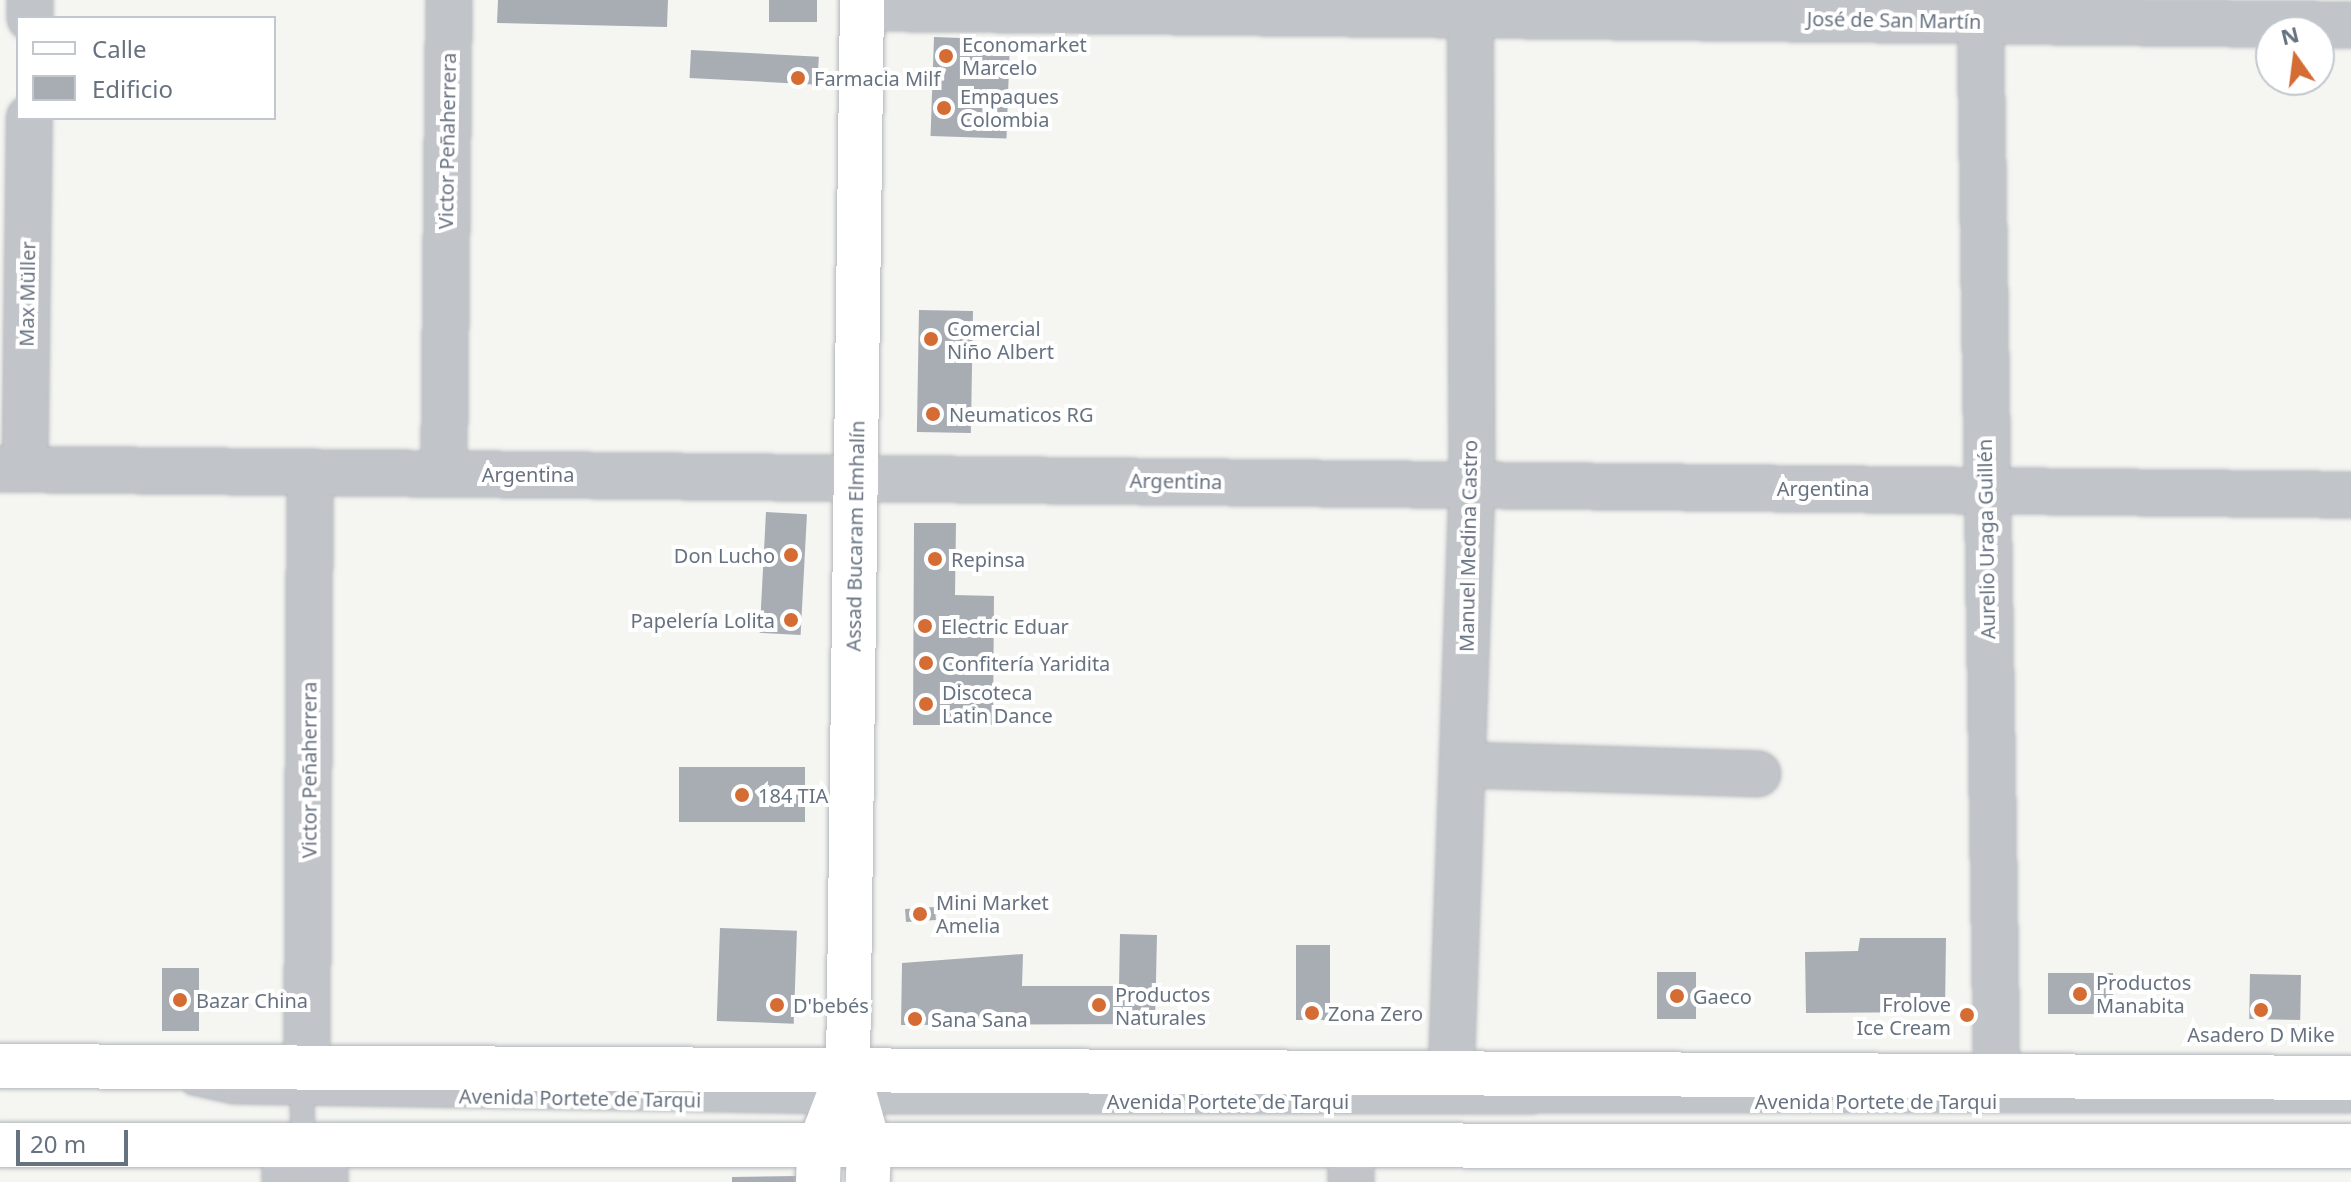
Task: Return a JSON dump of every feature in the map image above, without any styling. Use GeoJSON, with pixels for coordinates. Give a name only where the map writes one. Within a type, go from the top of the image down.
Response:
{"type":"FeatureCollection","features":[{"type":"Feature","properties":{"kind":"main road","name":"Assad Bucaram Elmhalín"},"geometry":{"type":"LineString","coordinates":[[845,1132],[862,4]]}},
{"type":"Feature","properties":{"kind":"main road","name":"Avenida Portete de Tarqui"},"geometry":{"type":"LineString","coordinates":[[0,1066],[108,1067],[304,1081],[845,1132],[1351,1164],[2351,1146]]}},
{"type":"Feature","properties":{"kind":"main road","name":"Avenida Portete de Tarqui"},"geometry":{"type":"LineString","coordinates":[[0,1145],[304,1164],[845,1132],[1451,1078],[2351,1078]]}},
{"type":"Feature","properties":{"kind":"street","name":"Victor Peñaherrera"},"geometry":{"type":"LineString","coordinates":[[444,474],[449,0]]}},
{"type":"Feature","properties":{"kind":"street","name":"José de San Martín"},"geometry":{"type":"LineString","coordinates":[[862,4],[1310,8],[1470,14],[1980,10],[2351,25]]}},
{"type":"Feature","properties":{"kind":"street","name":"Aurelio Uraga Guillén"},"geometry":{"type":"LineString","coordinates":[[1980,10],[1985,489],[1997,1078]]}},
{"type":"Feature","properties":{"kind":"street","name":"Manuel Medina Castro"},"geometry":{"type":"LineString","coordinates":[[1451,1078],[1472,485],[1470,14]]}},
{"type":"Feature","properties":{"kind":"street","name":"Max Müller"},"geometry":{"type":"LineString","coordinates":[[12,469],[29,120]]}},
{"type":"Feature","properties":{"kind":"street","name":"Argentina"},"geometry":{"type":"LineString","coordinates":[[12,469],[2351,495]]}},
{"type":"Feature","properties":{"kind":"street","name":"Victor Peñaherrera"},"geometry":{"type":"LineString","coordinates":[[304,1081],[310,472]]}},
{"type":"Feature","properties":{"kind":"street"},"geometry":{"type":"LineString","coordinates":[[1462,765],[1758,774]]}},
{"type":"Feature","properties":{"kind":"lane","name":"Victor Peñaherrera"},"geometry":{"type":"LineString","coordinates":[[304,1081],[304,1164]]}},
{"type":"Feature","properties":{"kind":"lane","name":"Avenida Portete de Tarqui"},"geometry":{"type":"LineString","coordinates":[[845,1132],[2351,1101]]}},
{"type":"Feature","properties":{"kind":"lane","name":"Avenida Portete de Tarqui"},"geometry":{"type":"LineString","coordinates":[[845,1132],[2351,1129]]}},
{"type":"Feature","properties":{"kind":"building"},"geometry":{"type":"Polygon","coordinates":[[[498,0],[668,0],[667,27],[497,23],[498,0]]]}},
{"type":"Feature","properties":{"kind":"building"},"geometry":{"type":"Polygon","coordinates":[[[769,0],[817,0],[817,22],[769,22],[769,0]]]}},
{"type":"Feature","properties":{"kind":"building"},"geometry":{"type":"Polygon","coordinates":[[[934,37],[1010,40],[1006,139],[931,136],[934,37]]]}},
{"type":"Feature","properties":{"kind":"building"},"geometry":{"type":"Polygon","coordinates":[[[691,50],[819,57],[817,85],[690,78],[691,50]]]}},
{"type":"Feature","properties":{"kind":"building"},"geometry":{"type":"Polygon","coordinates":[[[919,310],[973,311],[971,433],[917,432],[919,310]]]}},
{"type":"Feature","properties":{"kind":"building"},"geometry":{"type":"Polygon","coordinates":[[[766,512],[807,514],[801,635],[760,633],[766,512]]]}},
{"type":"Feature","properties":{"kind":"building"},"geometry":{"type":"Polygon","coordinates":[[[914,523],[956,523],[955,595],[994,596],[993,725],[913,725],[914,523]]]}},
{"type":"Feature","properties":{"kind":"building","name":"184 TIA"},"geometry":{"type":"Polygon","coordinates":[[[679,767],[805,767],[805,822],[679,822],[679,767]]]}},
{"type":"Feature","properties":{"kind":"building","name":"Mini Market Amelia"},"geometry":{"type":"Polygon","coordinates":[[[935,907],[936,920],[906,922],[905,909],[935,907]]]}},
{"type":"Feature","properties":{"kind":"building"},"geometry":{"type":"Polygon","coordinates":[[[720,928],[797,931],[794,1024],[717,1021],[720,928]]]}},
{"type":"Feature","properties":{"kind":"building"},"geometry":{"type":"Polygon","coordinates":[[[1120,934],[1157,935],[1155,1024],[901,1025],[902,963],[1023,954],[1022,986],[1119,986],[1120,934]]]}},
{"type":"Feature","properties":{"kind":"building"},"geometry":{"type":"Polygon","coordinates":[[[1860,938],[1946,938],[1945,1012],[1806,1013],[1805,952],[1858,951],[1860,938]]]}},
{"type":"Feature","properties":{"kind":"building"},"geometry":{"type":"Polygon","coordinates":[[[1296,945],[1330,945],[1330,1020],[1296,1020],[1296,945]]]}},
{"type":"Feature","properties":{"kind":"building","name":"Bazar China"},"geometry":{"type":"Polygon","coordinates":[[[162,968],[199,968],[199,1031],[162,1031],[162,968]]]}},
{"type":"Feature","properties":{"kind":"building","name":"Gaeco"},"geometry":{"type":"Polygon","coordinates":[[[1657,972],[1696,972],[1696,1019],[1657,1019],[1657,972]]]}},
{"type":"Feature","properties":{"kind":"building","name":"Productos Manabita"},"geometry":{"type":"Polygon","coordinates":[[[2048,973],[2113,973],[2113,1014],[2048,1014],[2048,973]]]}},
{"type":"Feature","properties":{"kind":"building"},"geometry":{"type":"Polygon","coordinates":[[[2250,974],[2301,975],[2300,1020],[2249,1019],[2250,974]]]}},
{"type":"Feature","properties":{"kind":"building"},"geometry":{"type":"Polygon","coordinates":[[[799,1176],[799,1182],[732,1182],[732,1177],[799,1176]]]}},
{"type":"Feature","properties":{"kind":"place","name":"Economarket Marcelo"},"geometry":{"type":"Point","coordinates":[946,56]}},
{"type":"Feature","properties":{"kind":"place","name":"Farmacia Milf"},"geometry":{"type":"Point","coordinates":[798,78]}},
{"type":"Feature","properties":{"kind":"place","name":"Empaques Colombia"},"geometry":{"type":"Point","coordinates":[944,108]}},
{"type":"Feature","properties":{"kind":"place","name":"Comercial Niño Albert"},"geometry":{"type":"Point","coordinates":[931,339]}},
{"type":"Feature","properties":{"kind":"place","name":"Neumaticos RG"},"geometry":{"type":"Point","coordinates":[933,414]}},
{"type":"Feature","properties":{"kind":"place","name":"Don Lucho"},"geometry":{"type":"Point","coordinates":[791,555]}},
{"type":"Feature","properties":{"kind":"place","name":"Repinsa"},"geometry":{"type":"Point","coordinates":[935,559]}},
{"type":"Feature","properties":{"kind":"place","name":"Papelería Lolita"},"geometry":{"type":"Point","coordinates":[791,620]}},
{"type":"Feature","properties":{"kind":"place","name":"Electric Eduar"},"geometry":{"type":"Point","coordinates":[925,626]}},
{"type":"Feature","properties":{"kind":"place","name":"Confitería Yaridita"},"geometry":{"type":"Point","coordinates":[926,663]}},
{"type":"Feature","properties":{"kind":"place","name":"Discoteca Latin Dance"},"geometry":{"type":"Point","coordinates":[926,704]}},
{"type":"Feature","properties":{"kind":"place","name":"184 TIA"},"geometry":{"type":"Point","coordinates":[742,795]}},
{"type":"Feature","properties":{"kind":"place","name":"Mini Market Amelia"},"geometry":{"type":"Point","coordinates":[920,914]}},
{"type":"Feature","properties":{"kind":"place","name":"Productos Manabita"},"geometry":{"type":"Point","coordinates":[2080,994]}},
{"type":"Feature","properties":{"kind":"place","name":"Gaeco"},"geometry":{"type":"Point","coordinates":[1677,996]}},
{"type":"Feature","properties":{"kind":"place","name":"Bazar China"},"geometry":{"type":"Point","coordinates":[180,1000]}},
{"type":"Feature","properties":{"kind":"place","name":"D'bebés"},"geometry":{"type":"Point","coordinates":[777,1005]}},
{"type":"Feature","properties":{"kind":"place","name":"Productos Naturales"},"geometry":{"type":"Point","coordinates":[1099,1005]}},
{"type":"Feature","properties":{"kind":"place","name":"Asadero D Mike"},"geometry":{"type":"Point","coordinates":[2261,1010]}},
{"type":"Feature","properties":{"kind":"place","name":"Zona Zero"},"geometry":{"type":"Point","coordinates":[1312,1013]}},
{"type":"Feature","properties":{"kind":"place","name":"Frolove Ice Cream"},"geometry":{"type":"Point","coordinates":[1967,1015]}},
{"type":"Feature","properties":{"kind":"place","name":"Sana Sana"},"geometry":{"type":"Point","coordinates":[915,1019]}}]}
